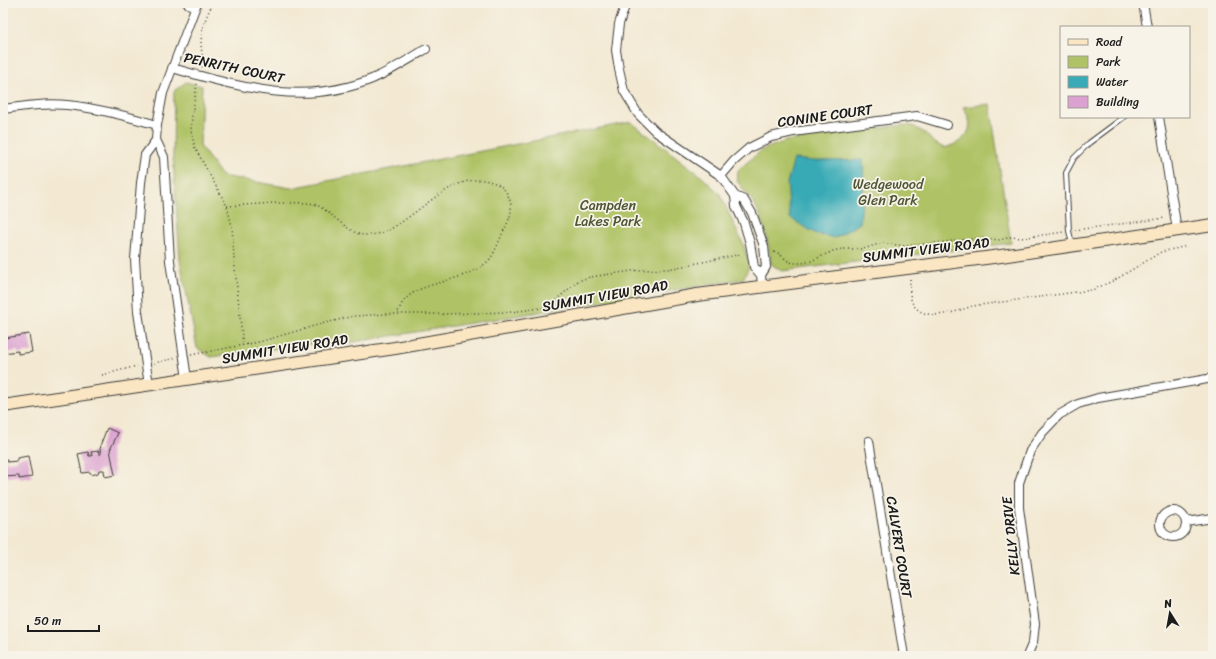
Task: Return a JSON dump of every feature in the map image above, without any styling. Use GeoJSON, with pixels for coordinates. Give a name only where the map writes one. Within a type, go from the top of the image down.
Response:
{"type":"FeatureCollection","features":[{"type":"Feature","properties":{"kind":"street"},"geometry":{"type":"LineString","coordinates":[[626,3],[619,24],[616,50],[618,69],[624,91],[638,114],[656,132],[721,176],[735,196],[736,206],[744,223],[754,267],[762,281]]}},
{"type":"Feature","properties":{"kind":"street"},"geometry":{"type":"LineString","coordinates":[[1143,3],[1147,26]]}},
{"type":"Feature","properties":{"kind":"street"},"geometry":{"type":"LineString","coordinates":[[187,379],[170,262],[164,157],[156,140],[157,125],[163,93],[193,4]]}},
{"type":"Feature","properties":{"kind":"street","name":"PENRITH COURT"},"geometry":{"type":"LineString","coordinates":[[172,68],[258,90],[288,93],[312,93],[339,89],[371,80],[396,68],[426,49]]}},
{"type":"Feature","properties":{"kind":"street"},"geometry":{"type":"LineString","coordinates":[[3,108],[33,105],[66,105],[110,111],[157,125]]}},
{"type":"Feature","properties":{"kind":"street","name":"CONINE COURT"},"geometry":{"type":"LineString","coordinates":[[721,176],[734,161],[750,148],[771,137],[793,132],[917,116],[946,125]]}},
{"type":"Feature","properties":{"kind":"street"},"geometry":{"type":"LineString","coordinates":[[1159,118],[1176,225]]}},
{"type":"Feature","properties":{"kind":"street"},"geometry":{"type":"LineString","coordinates":[[149,385],[138,312],[135,259],[141,183],[145,155],[156,140]]}},
{"type":"Feature","properties":{"kind":"street"},"geometry":{"type":"LineString","coordinates":[[735,196],[744,200],[752,213],[759,231],[765,251],[766,267],[762,281]]}},
{"type":"Feature","properties":{"kind":"street","name":"SUMMIT VIEW ROAD"},"geometry":{"type":"LineString","coordinates":[[3,406],[395,348],[691,296],[762,281],[1001,256],[1176,225],[1213,225]]}},
{"type":"Feature","properties":{"kind":"street","name":"KELLY DRIVE"},"geometry":{"type":"LineString","coordinates":[[1027,656],[1033,642],[1035,624],[1020,508],[1019,483],[1030,451],[1042,433],[1059,416],[1078,404],[1098,398],[1213,378]]}},
{"type":"Feature","properties":{"kind":"street","name":"CALVERT COURT"},"geometry":{"type":"LineString","coordinates":[[869,441],[904,656]]}},
{"type":"Feature","properties":{"kind":"street"},"geometry":{"type":"LineString","coordinates":[[1186,522],[1213,518]]}},
{"type":"Feature","properties":{"kind":"lane"},"geometry":{"type":"LineString","coordinates":[[1072,244],[1069,231],[1066,173],[1074,158],[1089,143],[1123,118]]}},
{"type":"Feature","properties":{"kind":"path"},"geometry":{"type":"LineString","coordinates":[[213,3],[204,20],[201,43],[203,63],[192,116],[191,131],[195,148],[227,206],[232,226],[243,346]]}},
{"type":"Feature","properties":{"kind":"path"},"geometry":{"type":"LineString","coordinates":[[227,206],[287,203],[314,204],[352,230],[363,235],[377,234],[386,231],[405,220],[442,193],[463,183],[488,181],[501,186],[507,192],[512,204],[511,211],[509,219],[490,258],[465,275],[417,290],[404,300],[397,314]]}},
{"type":"Feature","properties":{"kind":"path"},"geometry":{"type":"LineString","coordinates":[[765,251],[778,253],[793,263],[802,263],[811,261],[833,251],[842,249],[863,249],[882,243],[906,246],[981,238],[1000,240],[1011,237],[1021,238],[1165,218],[1176,225]]}},
{"type":"Feature","properties":{"kind":"path"},"geometry":{"type":"LineString","coordinates":[[906,246],[907,259]]}},
{"type":"Feature","properties":{"kind":"path"},"geometry":{"type":"LineString","coordinates":[[910,276],[911,298],[913,305],[920,311],[938,315],[958,312],[972,306],[1092,290],[1115,280],[1161,252],[1187,246]]}},
{"type":"Feature","properties":{"kind":"path"},"geometry":{"type":"LineString","coordinates":[[102,375],[117,370],[146,364],[243,346],[354,316],[511,312],[542,308],[557,299],[578,281],[590,277],[639,270],[668,269],[728,256],[752,253]]}},
{"type":"Feature","properties":{"kind":"green space","name":"Campden Lakes Park"},"geometry":{"type":"Polygon","coordinates":[[[186,82],[202,86],[200,146],[222,176],[291,188],[631,122],[700,175],[720,194],[743,244],[750,265],[743,279],[342,344],[342,340],[211,357],[197,348],[180,260],[173,157],[174,91],[186,82]]]}},
{"type":"Feature","properties":{"kind":"green space","name":"Wedgewood Glen Park"},"geometry":{"type":"Polygon","coordinates":[[[990,104],[1011,243],[782,271],[771,264],[766,235],[757,208],[737,181],[738,170],[762,150],[786,141],[902,125],[913,126],[925,133],[933,142],[944,148],[958,142],[964,138],[967,133],[969,121],[963,107],[990,104]]]}},
{"type":"Feature","properties":{"kind":"water"},"geometry":{"type":"Polygon","coordinates":[[[794,159],[814,161],[863,160],[864,183],[860,223],[835,238],[816,234],[790,218],[787,183],[794,159]]]}},
{"type":"Feature","properties":{"kind":"building"},"geometry":{"type":"Polygon","coordinates":[[[29,334],[32,352],[18,354],[18,351],[3,353],[3,342],[6,342],[5,338],[29,334]]]}},
{"type":"Feature","properties":{"kind":"building"},"geometry":{"type":"Polygon","coordinates":[[[107,428],[118,433],[110,450],[115,475],[105,477],[104,470],[99,470],[98,473],[92,475],[90,472],[82,473],[78,454],[88,452],[89,456],[92,456],[91,452],[99,451],[99,454],[101,454],[100,446],[107,428]]]}},
{"type":"Feature","properties":{"kind":"building"},"geometry":{"type":"Polygon","coordinates":[[[28,456],[32,477],[19,479],[19,476],[3,477],[3,460],[7,460],[7,462],[17,461],[17,458],[28,456]]]}}]}
